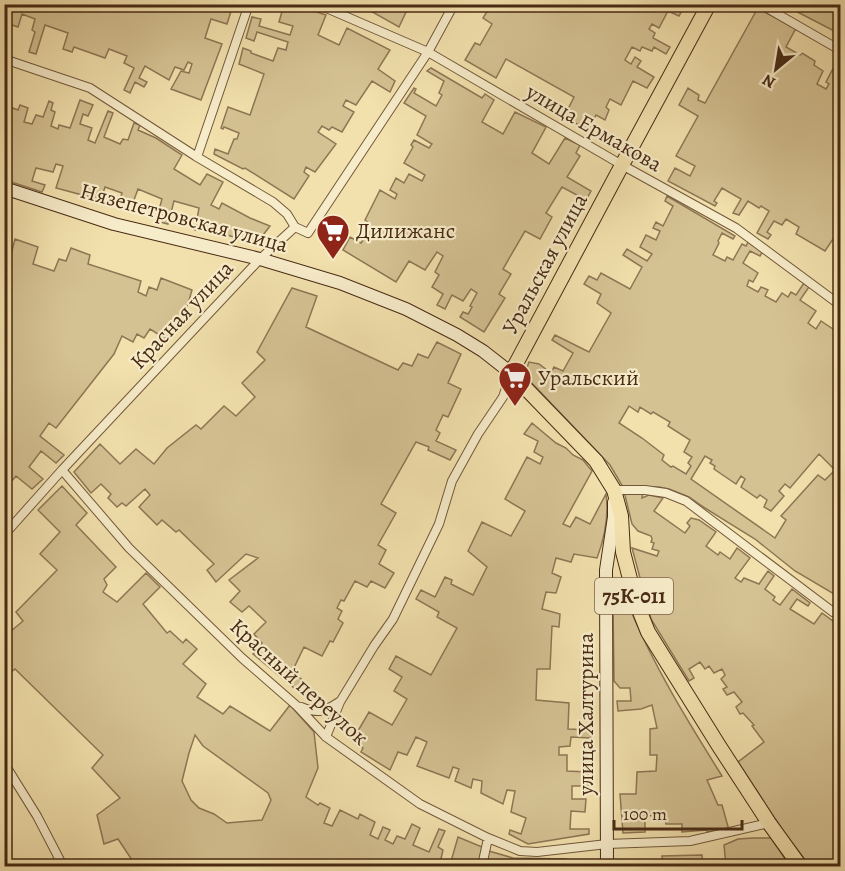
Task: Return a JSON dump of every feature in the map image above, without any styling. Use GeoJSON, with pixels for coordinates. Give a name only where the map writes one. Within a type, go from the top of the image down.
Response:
{"type":"FeatureCollection","features":[{"type":"Feature","properties":{"kind":"main road","name":"Уральская улица"},"geometry":{"type":"LineString","coordinates":[[511,373],[709,4]]}},
{"type":"Feature","properties":{"kind":"main road","name":"Нязепетровская улица"},"geometry":{"type":"LineString","coordinates":[[4,188],[114,224],[260,259],[340,283],[406,309],[457,334],[511,373]]}},
{"type":"Feature","properties":{"kind":"main road","name":"75К-011"},"geometry":{"type":"LineString","coordinates":[[511,373],[596,461],[614,490],[621,516],[623,552],[636,602],[648,632],[719,746],[800,867]]}},
{"type":"Feature","properties":{"kind":"main road","name":"улица Халтурина"},"geometry":{"type":"LineString","coordinates":[[607,867],[606,570],[614,517],[614,490]]}},
{"type":"Feature","properties":{"kind":"main road"},"geometry":{"type":"LineString","coordinates":[[607,598],[632,586]]}},
{"type":"Feature","properties":{"kind":"street"},"geometry":{"type":"LineString","coordinates":[[197,157],[249,4]]}},
{"type":"Feature","properties":{"kind":"street","name":"улица Ермакова"},"geometry":{"type":"LineString","coordinates":[[317,4],[428,52],[622,165],[736,228],[840,305]]}},
{"type":"Feature","properties":{"kind":"street","name":"Красная улица"},"geometry":{"type":"LineString","coordinates":[[4,535],[260,259],[295,227],[308,232],[428,52],[454,4]]}},
{"type":"Feature","properties":{"kind":"street"},"geometry":{"type":"LineString","coordinates":[[760,4],[840,50]]}},
{"type":"Feature","properties":{"kind":"street"},"geometry":{"type":"LineString","coordinates":[[4,59],[90,88],[197,157],[273,202],[287,214],[295,227]]}},
{"type":"Feature","properties":{"kind":"street","name":"Уральская улица"},"geometry":{"type":"LineString","coordinates":[[326,737],[340,702],[393,619],[439,524],[452,481],[478,434],[503,397],[511,373]]}},
{"type":"Feature","properties":{"kind":"street","name":"Красный переулок"},"geometry":{"type":"LineString","coordinates":[[62,470],[129,548],[242,658],[297,706],[326,737],[420,804],[488,838],[520,851],[537,852],[607,844],[690,841],[769,823]]}},
{"type":"Feature","properties":{"kind":"street"},"geometry":{"type":"LineString","coordinates":[[614,490],[666,492],[686,501],[833,612],[840,604]]}},
{"type":"Feature","properties":{"kind":"street"},"geometry":{"type":"LineString","coordinates":[[297,706],[313,712],[326,711],[340,702]]}},
{"type":"Feature","properties":{"kind":"street"},"geometry":{"type":"LineString","coordinates":[[4,763],[37,816],[63,867]]}},
{"type":"Feature","properties":{"kind":"street"},"geometry":{"type":"LineString","coordinates":[[482,867],[488,838]]}},
{"type":"Feature","properties":{"kind":"shaded area"},"geometry":{"type":"Polygon","coordinates":[[[501,4],[685,5],[679,16],[668,11],[659,28],[652,24],[649,29],[655,33],[653,38],[670,47],[666,54],[654,47],[652,51],[642,47],[640,51],[632,47],[625,60],[631,64],[635,57],[641,61],[637,67],[654,77],[647,88],[633,81],[621,105],[610,99],[606,107],[609,110],[605,120],[596,115],[588,130],[564,117],[574,97],[506,59],[496,78],[465,60],[475,43],[480,45],[492,24],[483,18],[491,5],[499,8],[501,4]]]}},
{"type":"Feature","properties":{"kind":"shaded area"},"geometry":{"type":"Polygon","coordinates":[[[5,5],[233,5],[227,24],[211,19],[205,38],[222,44],[201,100],[171,89],[181,71],[189,73],[192,64],[188,62],[184,70],[175,67],[169,80],[145,66],[139,78],[147,82],[144,87],[135,82],[130,93],[124,90],[134,68],[124,63],[127,56],[109,49],[105,58],[74,47],[72,52],[63,49],[68,33],[45,25],[36,54],[29,52],[35,32],[32,30],[35,19],[22,14],[18,27],[9,24],[5,38],[5,5]]]}},
{"type":"Feature","properties":{"kind":"shaded area"},"geometry":{"type":"Polygon","coordinates":[[[272,5],[296,5],[326,15],[318,35],[339,45],[347,28],[390,50],[378,69],[395,81],[390,92],[372,81],[356,105],[346,100],[343,106],[354,112],[342,132],[332,127],[329,130],[322,126],[318,132],[336,144],[315,172],[306,167],[304,172],[309,176],[294,199],[245,168],[214,154],[215,149],[228,154],[239,133],[221,128],[228,107],[250,115],[264,74],[239,64],[243,48],[273,61],[278,48],[286,50],[288,42],[257,32],[254,41],[246,38],[252,17],[261,19],[259,26],[290,35],[293,26],[279,22],[283,8],[272,5]]]}},
{"type":"Feature","properties":{"kind":"shaded area"},"geometry":{"type":"Polygon","coordinates":[[[369,5],[397,5],[396,7],[406,12],[399,27],[367,9],[369,5]]]}},
{"type":"Feature","properties":{"kind":"shaded area"},"geometry":{"type":"Polygon","coordinates":[[[752,5],[797,28],[786,47],[815,61],[814,65],[823,71],[817,84],[826,89],[829,84],[826,82],[840,55],[840,235],[837,233],[825,251],[796,234],[799,227],[786,219],[782,225],[774,221],[767,232],[771,235],[768,239],[757,233],[769,211],[748,201],[739,215],[733,213],[741,199],[722,188],[714,201],[717,203],[715,206],[668,181],[675,168],[690,176],[695,166],[676,156],[698,116],[679,105],[688,88],[699,95],[698,100],[705,103],[755,13],[750,9],[752,5]]]}},
{"type":"Feature","properties":{"kind":"shaded area"},"geometry":{"type":"Polygon","coordinates":[[[784,5],[840,5],[840,24],[836,32],[784,5]]]}},
{"type":"Feature","properties":{"kind":"shaded area"},"geometry":{"type":"Polygon","coordinates":[[[431,68],[482,98],[485,94],[494,100],[482,122],[503,134],[515,112],[546,127],[532,153],[549,164],[565,138],[580,145],[576,153],[580,156],[567,177],[591,191],[586,200],[562,187],[546,213],[552,217],[540,239],[525,231],[503,269],[511,274],[499,294],[505,298],[484,332],[460,317],[463,312],[468,314],[472,307],[470,306],[477,293],[471,289],[463,301],[452,295],[445,309],[437,305],[443,294],[432,287],[439,275],[435,272],[443,256],[437,252],[425,270],[409,261],[396,282],[343,250],[350,237],[361,243],[365,237],[363,235],[370,224],[365,220],[380,190],[395,199],[397,194],[390,190],[396,178],[404,183],[409,174],[422,181],[425,175],[404,163],[413,147],[411,145],[414,140],[429,148],[432,144],[417,135],[426,116],[404,103],[414,88],[416,89],[414,93],[436,106],[442,95],[439,93],[444,81],[427,71],[431,68]]]}},
{"type":"Feature","properties":{"kind":"shaded area"},"geometry":{"type":"Polygon","coordinates":[[[80,100],[93,105],[88,116],[83,114],[80,124],[92,128],[88,140],[95,143],[108,111],[113,113],[104,137],[120,144],[123,139],[128,140],[134,123],[140,125],[138,130],[156,138],[182,155],[174,169],[200,185],[207,174],[223,182],[211,205],[219,209],[222,203],[270,226],[256,244],[218,233],[195,230],[199,208],[174,201],[168,224],[156,221],[162,199],[138,189],[130,211],[118,206],[122,193],[105,187],[101,200],[56,188],[63,166],[56,164],[53,172],[36,168],[32,181],[45,185],[42,192],[5,180],[4,101],[11,103],[10,107],[18,110],[20,105],[28,108],[24,122],[32,124],[36,115],[43,117],[49,101],[53,103],[51,110],[55,112],[51,126],[58,129],[59,125],[70,128],[80,100]]]}},
{"type":"Feature","properties":{"kind":"shaded area"},"geometry":{"type":"Polygon","coordinates":[[[667,196],[735,236],[733,239],[722,233],[713,255],[725,261],[727,257],[733,260],[742,244],[746,246],[748,242],[763,251],[760,256],[750,251],[743,263],[758,273],[753,282],[749,280],[747,286],[758,292],[761,287],[768,290],[765,296],[776,302],[782,293],[788,297],[791,292],[796,295],[804,283],[809,287],[800,300],[816,311],[808,323],[816,329],[821,321],[833,329],[835,326],[840,330],[840,541],[835,550],[840,554],[840,567],[834,576],[840,579],[839,597],[795,571],[755,539],[689,497],[669,489],[644,487],[642,498],[649,495],[663,498],[654,511],[685,533],[690,526],[687,523],[691,518],[699,520],[716,532],[706,546],[718,555],[720,552],[730,559],[737,548],[750,558],[735,578],[741,582],[744,578],[759,584],[768,571],[774,576],[765,589],[775,597],[773,600],[780,605],[792,589],[810,603],[808,606],[797,599],[790,609],[814,624],[822,613],[833,621],[840,614],[840,866],[810,866],[785,834],[738,762],[764,742],[752,726],[754,725],[743,713],[740,714],[736,707],[742,702],[734,692],[727,695],[723,689],[727,687],[721,679],[725,675],[722,669],[714,673],[709,666],[705,669],[700,662],[689,669],[694,678],[689,681],[651,619],[632,548],[657,556],[659,551],[652,549],[654,543],[651,542],[651,536],[638,531],[632,524],[623,487],[610,465],[527,378],[525,373],[529,362],[539,364],[551,373],[554,367],[563,371],[573,353],[552,340],[555,335],[589,352],[611,313],[597,303],[601,294],[584,284],[589,276],[597,280],[601,273],[630,289],[642,267],[623,255],[627,249],[647,261],[652,254],[640,247],[646,235],[656,240],[660,231],[653,228],[656,222],[663,226],[673,206],[665,201],[667,196]],[[629,406],[619,423],[664,455],[662,460],[671,467],[686,474],[691,466],[688,463],[692,457],[684,452],[690,440],[668,426],[670,422],[653,412],[651,414],[640,407],[638,412],[629,406]],[[819,454],[790,488],[785,484],[779,491],[784,496],[771,511],[764,507],[767,500],[760,495],[757,498],[741,487],[745,479],[741,476],[736,484],[714,469],[715,466],[710,463],[712,460],[705,456],[691,479],[775,538],[786,520],[781,516],[818,475],[825,480],[835,470],[819,454]]]}},
{"type":"Feature","properties":{"kind":"shaded area"},"geometry":{"type":"Polygon","coordinates":[[[15,239],[38,247],[33,264],[54,271],[59,259],[66,261],[71,248],[90,255],[88,264],[141,281],[138,292],[146,296],[149,287],[157,290],[161,278],[192,290],[184,318],[166,339],[150,329],[144,338],[137,334],[133,342],[122,336],[114,354],[56,428],[49,423],[40,436],[64,455],[56,463],[41,451],[29,467],[43,479],[32,489],[16,476],[5,489],[4,261],[9,262],[15,239]]]}},
{"type":"Feature","properties":{"kind":"shaded area"},"geometry":{"type":"Polygon","coordinates":[[[292,288],[317,296],[306,327],[398,370],[403,363],[412,366],[418,354],[428,358],[437,342],[461,354],[448,383],[461,389],[448,417],[443,415],[436,430],[440,433],[436,441],[456,450],[450,460],[416,442],[381,504],[396,513],[378,545],[386,550],[379,564],[394,573],[385,588],[371,581],[367,587],[355,581],[344,601],[341,600],[337,608],[342,611],[338,619],[343,623],[333,642],[330,641],[322,656],[304,647],[292,672],[304,681],[299,692],[253,654],[262,643],[254,634],[266,622],[249,606],[242,612],[230,602],[240,591],[229,580],[258,558],[246,554],[216,582],[207,570],[214,564],[179,530],[176,532],[162,520],[157,525],[139,507],[150,495],[145,489],[126,506],[122,503],[117,507],[108,498],[111,494],[101,484],[91,493],[74,472],[100,444],[120,464],[136,449],[154,464],[167,448],[196,425],[201,429],[224,406],[236,416],[255,397],[242,383],[265,360],[257,352],[292,288]]]}},
{"type":"Feature","properties":{"kind":"shaded area"},"geometry":{"type":"Polygon","coordinates":[[[532,423],[556,443],[583,460],[592,471],[563,524],[570,527],[576,517],[590,524],[606,494],[607,519],[597,558],[574,554],[571,562],[556,558],[552,573],[561,577],[556,593],[546,592],[542,609],[560,614],[559,627],[552,626],[550,669],[537,669],[536,700],[569,703],[568,729],[591,730],[591,738],[571,737],[570,746],[559,747],[559,755],[567,755],[567,771],[588,772],[588,786],[572,786],[572,799],[586,799],[585,812],[571,811],[570,829],[589,829],[589,834],[528,844],[509,834],[510,830],[521,834],[526,818],[511,812],[515,791],[507,790],[503,804],[481,793],[482,781],[473,779],[471,788],[455,781],[459,769],[453,767],[449,778],[417,766],[427,742],[416,737],[407,755],[398,752],[390,770],[361,752],[363,748],[352,741],[369,712],[392,725],[407,699],[394,691],[402,677],[389,669],[396,656],[431,675],[457,628],[437,617],[439,612],[416,599],[421,590],[435,597],[445,577],[452,580],[451,584],[473,595],[487,567],[468,551],[482,522],[511,536],[525,511],[505,499],[527,457],[540,464],[543,457],[534,452],[538,441],[524,434],[532,423]]]}},
{"type":"Feature","properties":{"kind":"shaded area"},"geometry":{"type":"Polygon","coordinates":[[[62,486],[87,513],[76,525],[116,567],[104,579],[107,585],[103,592],[117,602],[146,573],[160,587],[143,604],[167,633],[170,631],[183,643],[186,639],[197,649],[183,664],[206,684],[197,697],[223,714],[230,706],[270,731],[290,705],[314,732],[318,768],[306,797],[318,805],[320,803],[330,808],[324,823],[332,826],[340,810],[358,819],[360,814],[375,822],[370,835],[378,839],[383,827],[390,830],[385,840],[393,844],[397,836],[405,839],[412,824],[420,828],[413,845],[429,852],[439,829],[445,831],[438,847],[443,850],[440,863],[450,865],[458,837],[482,847],[478,866],[136,866],[118,839],[104,844],[97,815],[120,798],[92,768],[103,755],[15,669],[5,677],[4,637],[23,621],[16,612],[57,570],[40,554],[60,532],[38,510],[62,486]],[[195,735],[182,781],[191,800],[199,808],[227,823],[262,820],[271,800],[268,793],[203,746],[195,735]]]}},
{"type":"Feature","properties":{"kind":"shaded area"},"geometry":{"type":"Polygon","coordinates":[[[624,602],[628,604],[671,692],[722,776],[707,780],[718,805],[722,805],[729,830],[682,832],[682,824],[666,824],[665,815],[645,816],[645,832],[623,833],[620,794],[636,794],[637,772],[656,771],[657,755],[650,755],[650,729],[657,728],[652,705],[641,709],[618,711],[617,701],[631,701],[630,688],[620,688],[614,681],[613,607],[624,602]]]}},
{"type":"Feature","properties":{"kind":"shaded area"},"geometry":{"type":"Polygon","coordinates":[[[771,838],[790,866],[726,866],[724,845],[738,839],[771,838]]]}},
{"type":"Feature","properties":{"kind":"shaded area"},"geometry":{"type":"Polygon","coordinates":[[[489,851],[513,858],[566,859],[565,866],[486,866],[489,851]]]}},
{"type":"Feature","properties":{"kind":"shaded area"},"geometry":{"type":"Polygon","coordinates":[[[702,855],[703,866],[652,866],[663,864],[662,856],[702,855]]]}},
{"type":"Feature","properties":{"kind":"place","name":"Дилижанс"},"geometry":{"type":"Point","coordinates":[333,260]}},
{"type":"Feature","properties":{"kind":"place","name":"Уральский"},"geometry":{"type":"Point","coordinates":[515,407]}}]}
